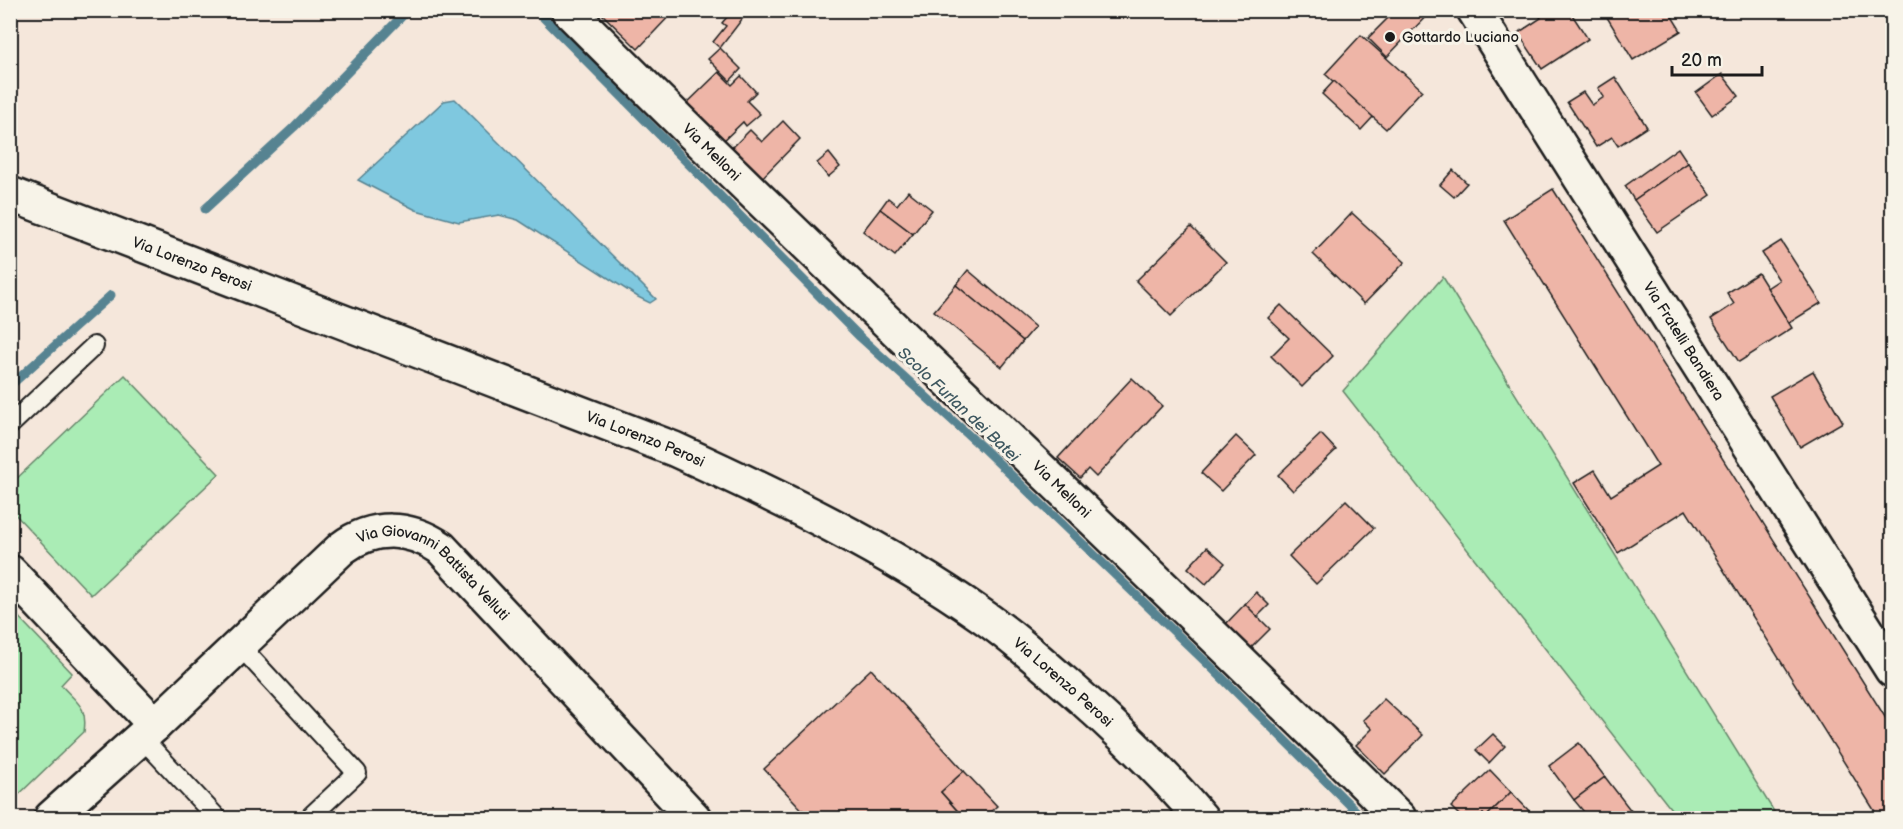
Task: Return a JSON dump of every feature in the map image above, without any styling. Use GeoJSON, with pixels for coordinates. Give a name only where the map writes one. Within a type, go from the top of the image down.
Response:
{"type":"FeatureCollection","features":[{"type":"Feature","properties":{"kind":"street","name":"Via Melloni"},"geometry":{"type":"LineString","coordinates":[[568,10],[715,157],[1192,614],[1399,819]]}},
{"type":"Feature","properties":{"kind":"street","name":"Via Fratelli Bandiera"},"geometry":{"type":"LineString","coordinates":[[1474,10],[1893,670]]}},
{"type":"Feature","properties":{"kind":"street","name":"Via Lorenzo Perosi"},"geometry":{"type":"LineString","coordinates":[[10,194],[663,444],[774,495],[896,561],[982,615],[1114,725],[1174,787],[1201,819]]}},
{"type":"Feature","properties":{"kind":"street","name":"Via Giovanni Battista Velluti"},"geometry":{"type":"LineString","coordinates":[[51,819],[148,731],[334,555],[360,537],[381,531],[413,533],[432,542],[448,556],[694,819]]}},
{"type":"Feature","properties":{"kind":"street"},"geometry":{"type":"LineString","coordinates":[[10,572],[148,731]]}},
{"type":"Feature","properties":{"kind":"lane"},"geometry":{"type":"LineString","coordinates":[[10,425],[94,346]]}},
{"type":"Feature","properties":{"kind":"lane"},"geometry":{"type":"LineString","coordinates":[[239,645],[357,773],[309,819]]}},
{"type":"Feature","properties":{"kind":"lane"},"geometry":{"type":"LineString","coordinates":[[148,731],[217,819]]}},
{"type":"Feature","properties":{"kind":"green space"},"geometry":{"type":"Polygon","coordinates":[[[1443,277],[1778,818],[1678,818],[1343,391],[1443,277]]]}},
{"type":"Feature","properties":{"kind":"green space"},"geometry":{"type":"Polygon","coordinates":[[[125,375],[219,474],[91,595],[11,510],[11,484],[125,375]]]}},
{"type":"Feature","properties":{"kind":"green space"},"geometry":{"type":"Polygon","coordinates":[[[11,609],[72,673],[61,685],[83,710],[85,723],[84,732],[11,802],[11,609]]]}},
{"type":"Feature","properties":{"kind":"water"},"geometry":{"type":"Polygon","coordinates":[[[455,99],[656,299],[650,303],[638,297],[518,220],[499,215],[459,222],[416,210],[358,180],[444,101],[455,99]]]}},
{"type":"Feature","properties":{"kind":"building"},"geometry":{"type":"Polygon","coordinates":[[[601,10],[675,10],[638,49],[600,12],[601,10]]]}},
{"type":"Feature","properties":{"kind":"building"},"geometry":{"type":"Polygon","coordinates":[[[733,10],[749,10],[720,48],[713,42],[726,26],[722,23],[733,10]]]}},
{"type":"Feature","properties":{"kind":"building"},"geometry":{"type":"Polygon","coordinates":[[[1388,10],[1432,10],[1387,57],[1368,38],[1392,14],[1388,10]]]}},
{"type":"Feature","properties":{"kind":"building"},"geometry":{"type":"Polygon","coordinates":[[[1536,10],[1569,10],[1588,39],[1542,69],[1518,33],[1541,18],[1536,10]]]}},
{"type":"Feature","properties":{"kind":"building"},"geometry":{"type":"Polygon","coordinates":[[[1610,10],[1668,10],[1681,31],[1633,60],[1605,14],[1610,10]]]}},
{"type":"Feature","properties":{"kind":"building"},"geometry":{"type":"Polygon","coordinates":[[[1361,35],[1422,90],[1386,129],[1325,74],[1361,35]]]}},
{"type":"Feature","properties":{"kind":"building"},"geometry":{"type":"Polygon","coordinates":[[[720,48],[741,69],[730,81],[708,59],[720,48]]]}},
{"type":"Feature","properties":{"kind":"building"},"geometry":{"type":"Polygon","coordinates":[[[719,72],[732,85],[741,76],[756,92],[747,101],[760,114],[746,126],[743,122],[720,144],[681,109],[719,72]]]}},
{"type":"Feature","properties":{"kind":"building"},"geometry":{"type":"Polygon","coordinates":[[[1722,74],[1739,96],[1712,115],[1696,93],[1722,74]]]}},
{"type":"Feature","properties":{"kind":"building"},"geometry":{"type":"Polygon","coordinates":[[[1615,77],[1647,127],[1618,146],[1612,137],[1596,147],[1567,102],[1583,92],[1592,105],[1604,97],[1598,88],[1615,77]]]}},
{"type":"Feature","properties":{"kind":"building"},"geometry":{"type":"Polygon","coordinates":[[[1334,81],[1373,117],[1361,130],[1322,94],[1334,81]]]}},
{"type":"Feature","properties":{"kind":"building"},"geometry":{"type":"Polygon","coordinates":[[[783,121],[800,139],[753,187],[723,157],[750,130],[762,142],[783,121]]]}},
{"type":"Feature","properties":{"kind":"building"},"geometry":{"type":"Polygon","coordinates":[[[1678,148],[1688,163],[1634,200],[1625,186],[1678,148]]]}},
{"type":"Feature","properties":{"kind":"building"},"geometry":{"type":"Polygon","coordinates":[[[829,153],[840,167],[828,177],[817,163],[829,153]]]}},
{"type":"Feature","properties":{"kind":"building"},"geometry":{"type":"Polygon","coordinates":[[[1688,163],[1711,195],[1657,232],[1634,200],[1688,163]]]}},
{"type":"Feature","properties":{"kind":"building"},"geometry":{"type":"Polygon","coordinates":[[[1453,170],[1467,183],[1454,197],[1440,185],[1453,170]]]}},
{"type":"Feature","properties":{"kind":"building"},"geometry":{"type":"Polygon","coordinates":[[[1553,189],[1892,728],[1892,818],[1879,818],[1686,510],[1618,553],[1574,483],[1595,470],[1611,496],[1658,466],[1504,220],[1553,189]]]}},
{"type":"Feature","properties":{"kind":"building"},"geometry":{"type":"Polygon","coordinates":[[[908,191],[932,210],[913,234],[880,209],[888,198],[897,205],[908,191]]]}},
{"type":"Feature","properties":{"kind":"building"},"geometry":{"type":"Polygon","coordinates":[[[880,209],[913,234],[895,256],[863,231],[880,209]]]}},
{"type":"Feature","properties":{"kind":"building"},"geometry":{"type":"Polygon","coordinates":[[[1352,213],[1405,262],[1364,304],[1313,254],[1352,213]]]}},
{"type":"Feature","properties":{"kind":"building"},"geometry":{"type":"Polygon","coordinates":[[[1191,227],[1226,262],[1171,316],[1136,281],[1191,227]]]}},
{"type":"Feature","properties":{"kind":"building"},"geometry":{"type":"Polygon","coordinates":[[[1781,241],[1821,303],[1789,323],[1767,288],[1779,280],[1762,253],[1781,241]]]}},
{"type":"Feature","properties":{"kind":"building"},"geometry":{"type":"Polygon","coordinates":[[[968,270],[1035,327],[1023,341],[956,285],[968,270]]]}},
{"type":"Feature","properties":{"kind":"building"},"geometry":{"type":"Polygon","coordinates":[[[1758,273],[1792,328],[1739,362],[1711,319],[1734,304],[1727,293],[1758,273]]]}},
{"type":"Feature","properties":{"kind":"building"},"geometry":{"type":"Polygon","coordinates":[[[956,285],[1023,341],[1002,367],[934,311],[956,285]]]}},
{"type":"Feature","properties":{"kind":"building"},"geometry":{"type":"Polygon","coordinates":[[[1281,305],[1333,356],[1302,387],[1271,356],[1289,338],[1268,318],[1281,305]]]}},
{"type":"Feature","properties":{"kind":"building"},"geometry":{"type":"Polygon","coordinates":[[[1813,371],[1843,422],[1800,447],[1770,396],[1813,371]]]}},
{"type":"Feature","properties":{"kind":"building"},"geometry":{"type":"Polygon","coordinates":[[[1132,378],[1162,406],[1096,477],[1088,469],[1080,478],[1058,458],[1132,378]]]}},
{"type":"Feature","properties":{"kind":"building"},"geometry":{"type":"Polygon","coordinates":[[[1321,434],[1336,450],[1293,491],[1278,475],[1321,434]]]}},
{"type":"Feature","properties":{"kind":"building"},"geometry":{"type":"Polygon","coordinates":[[[1236,436],[1256,455],[1221,491],[1201,473],[1236,436]]]}},
{"type":"Feature","properties":{"kind":"building"},"geometry":{"type":"Polygon","coordinates":[[[1346,500],[1374,528],[1316,584],[1289,556],[1346,500]]]}},
{"type":"Feature","properties":{"kind":"building"},"geometry":{"type":"Polygon","coordinates":[[[1207,547],[1225,563],[1206,584],[1188,568],[1207,547]]]}},
{"type":"Feature","properties":{"kind":"building"},"geometry":{"type":"Polygon","coordinates":[[[1256,592],[1269,605],[1257,617],[1245,604],[1256,592]]]}},
{"type":"Feature","properties":{"kind":"building"},"geometry":{"type":"Polygon","coordinates":[[[1245,604],[1270,629],[1246,653],[1221,629],[1245,604]]]}},
{"type":"Feature","properties":{"kind":"building"},"geometry":{"type":"Polygon","coordinates":[[[871,669],[964,771],[941,792],[964,818],[810,818],[764,769],[871,669]]]}},
{"type":"Feature","properties":{"kind":"building"},"geometry":{"type":"Polygon","coordinates":[[[1384,699],[1423,735],[1385,774],[1356,745],[1372,729],[1363,720],[1384,699]]]}},
{"type":"Feature","properties":{"kind":"building"},"geometry":{"type":"Polygon","coordinates":[[[1493,734],[1505,746],[1489,763],[1476,750],[1493,734]]]}},
{"type":"Feature","properties":{"kind":"building"},"geometry":{"type":"Polygon","coordinates":[[[1579,743],[1605,777],[1574,800],[1549,766],[1579,743]]]}},
{"type":"Feature","properties":{"kind":"building"},"geometry":{"type":"Polygon","coordinates":[[[1490,770],[1511,792],[1486,817],[1483,814],[1478,818],[1462,818],[1451,807],[1490,770]]]}},
{"type":"Feature","properties":{"kind":"building"},"geometry":{"type":"Polygon","coordinates":[[[964,771],[997,806],[983,818],[964,818],[941,792],[964,771]]]}},
{"type":"Feature","properties":{"kind":"building"},"geometry":{"type":"Polygon","coordinates":[[[1605,777],[1632,812],[1623,818],[1589,818],[1574,800],[1605,777]]]}},
{"type":"Feature","properties":{"kind":"building"},"geometry":{"type":"Polygon","coordinates":[[[1511,792],[1531,813],[1525,818],[1478,818],[1483,814],[1486,817],[1511,792]]]}},
{"type":"Feature","properties":{"kind":"waterway"},"geometry":{"type":"LineString","coordinates":[[205,209],[294,127],[408,10]]}},
{"type":"Feature","properties":{"kind":"waterway","name":"Scolo Furlan dei Batei"},"geometry":{"type":"LineString","coordinates":[[536,10],[860,337],[984,449],[1212,668],[1363,818]]}},
{"type":"Feature","properties":{"kind":"waterway"},"geometry":{"type":"LineString","coordinates":[[10,386],[111,295]]}},
{"type":"Feature","properties":{"kind":"place","name":"Gottardo Luciano"},"geometry":{"type":"Point","coordinates":[1390,37]}}]}
